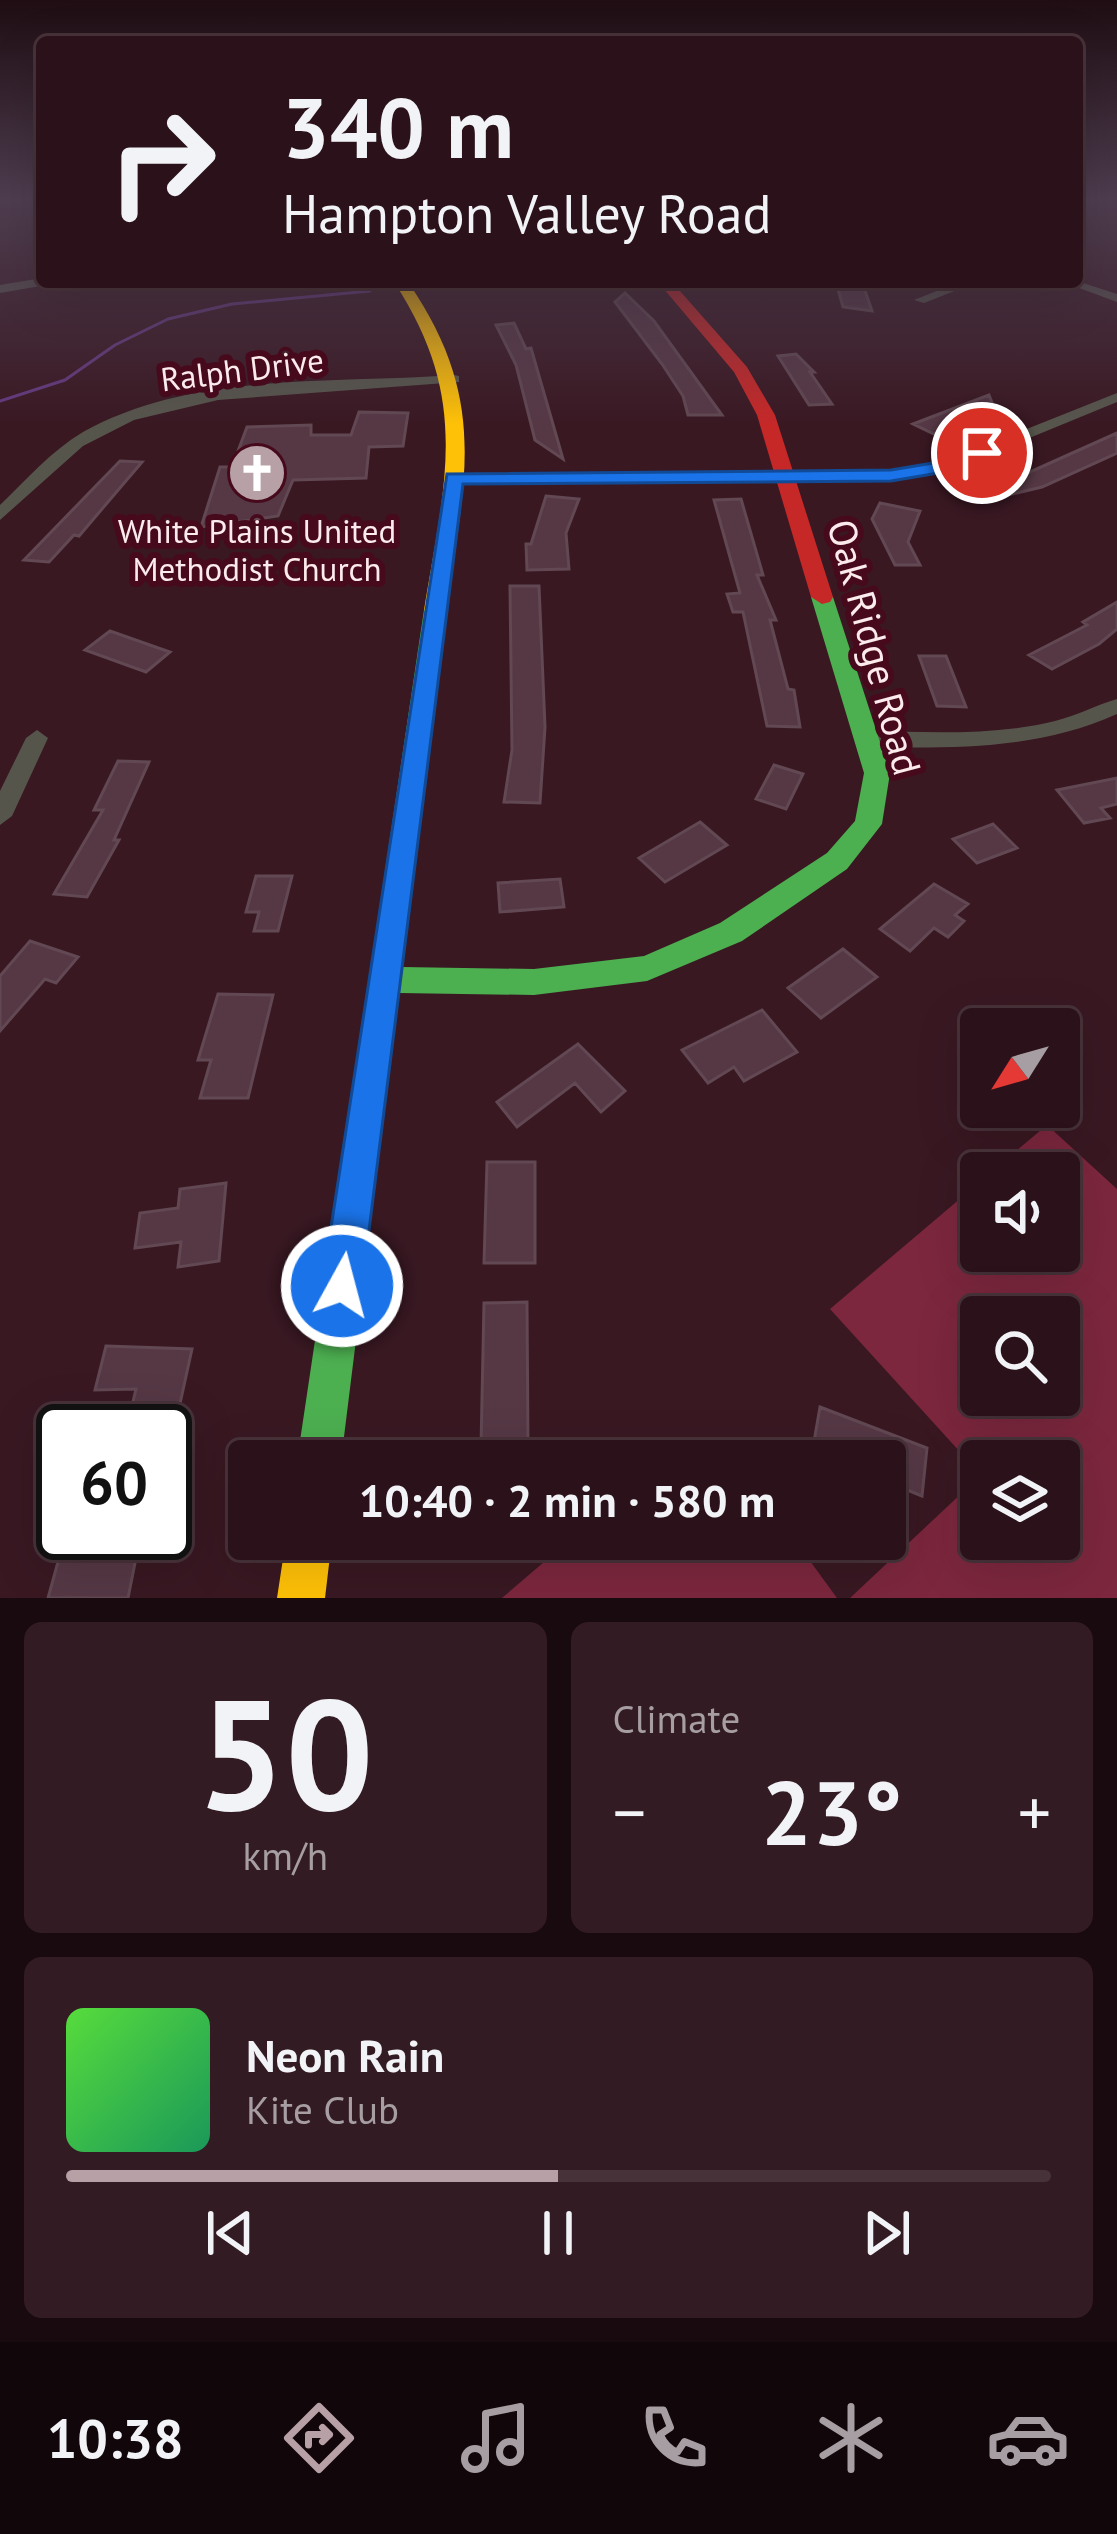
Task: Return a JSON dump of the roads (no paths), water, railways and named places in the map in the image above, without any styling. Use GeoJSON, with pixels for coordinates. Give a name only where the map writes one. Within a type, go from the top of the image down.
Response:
{"type":"FeatureCollection","features":[{"type":"Feature","properties":{"kind":"main road"},"geometry":{"type":"LineString","coordinates":[[322,1440],[459,435],[454,379],[436,332],[404,288]]}},
{"type":"Feature","properties":{"kind":"main road","name":"Oak Ridge Road"},"geometry":{"type":"LineString","coordinates":[[383,980],[573,979],[625,972],[684,956],[844,858],[857,843],[879,792],[786,477],[752,386],[670,288]]}},
{"type":"Feature","properties":{"kind":"main road"},"geometry":{"type":"LineString","coordinates":[[301,1598],[306,1560]]}},
{"type":"Feature","properties":{"kind":"street"},"geometry":{"type":"LineString","coordinates":[[0,290],[36,283]]}},
{"type":"Feature","properties":{"kind":"street"},"geometry":{"type":"LineString","coordinates":[[1083,287],[1117,298]]}},
{"type":"Feature","properties":{"kind":"street"},"geometry":{"type":"LineString","coordinates":[[920,300],[954,288]]}},
{"type":"Feature","properties":{"kind":"street","name":"Ralph Drive"},"geometry":{"type":"LineString","coordinates":[[0,515],[84,438],[135,415],[210,398],[454,379]]}},
{"type":"Feature","properties":{"kind":"street"},"geometry":{"type":"LineString","coordinates":[[454,478],[891,476],[950,466],[1117,397]]}},
{"type":"Feature","properties":{"kind":"street"},"geometry":{"type":"LineString","coordinates":[[867,739],[1033,735],[1089,720],[1117,706]]}},
{"type":"Feature","properties":{"kind":"street"},"geometry":{"type":"LineString","coordinates":[[0,816],[38,737]]}},
{"type":"Feature","properties":{"kind":"waterway"},"geometry":{"type":"LineString","coordinates":[[0,401],[65,380],[115,345],[168,319],[232,304],[370,291]]}},
{"type":"Feature","properties":{"kind":"place","name":"White Plains United Methodist Church"},"geometry":{"type":"Point","coordinates":[257,473]}}]}
